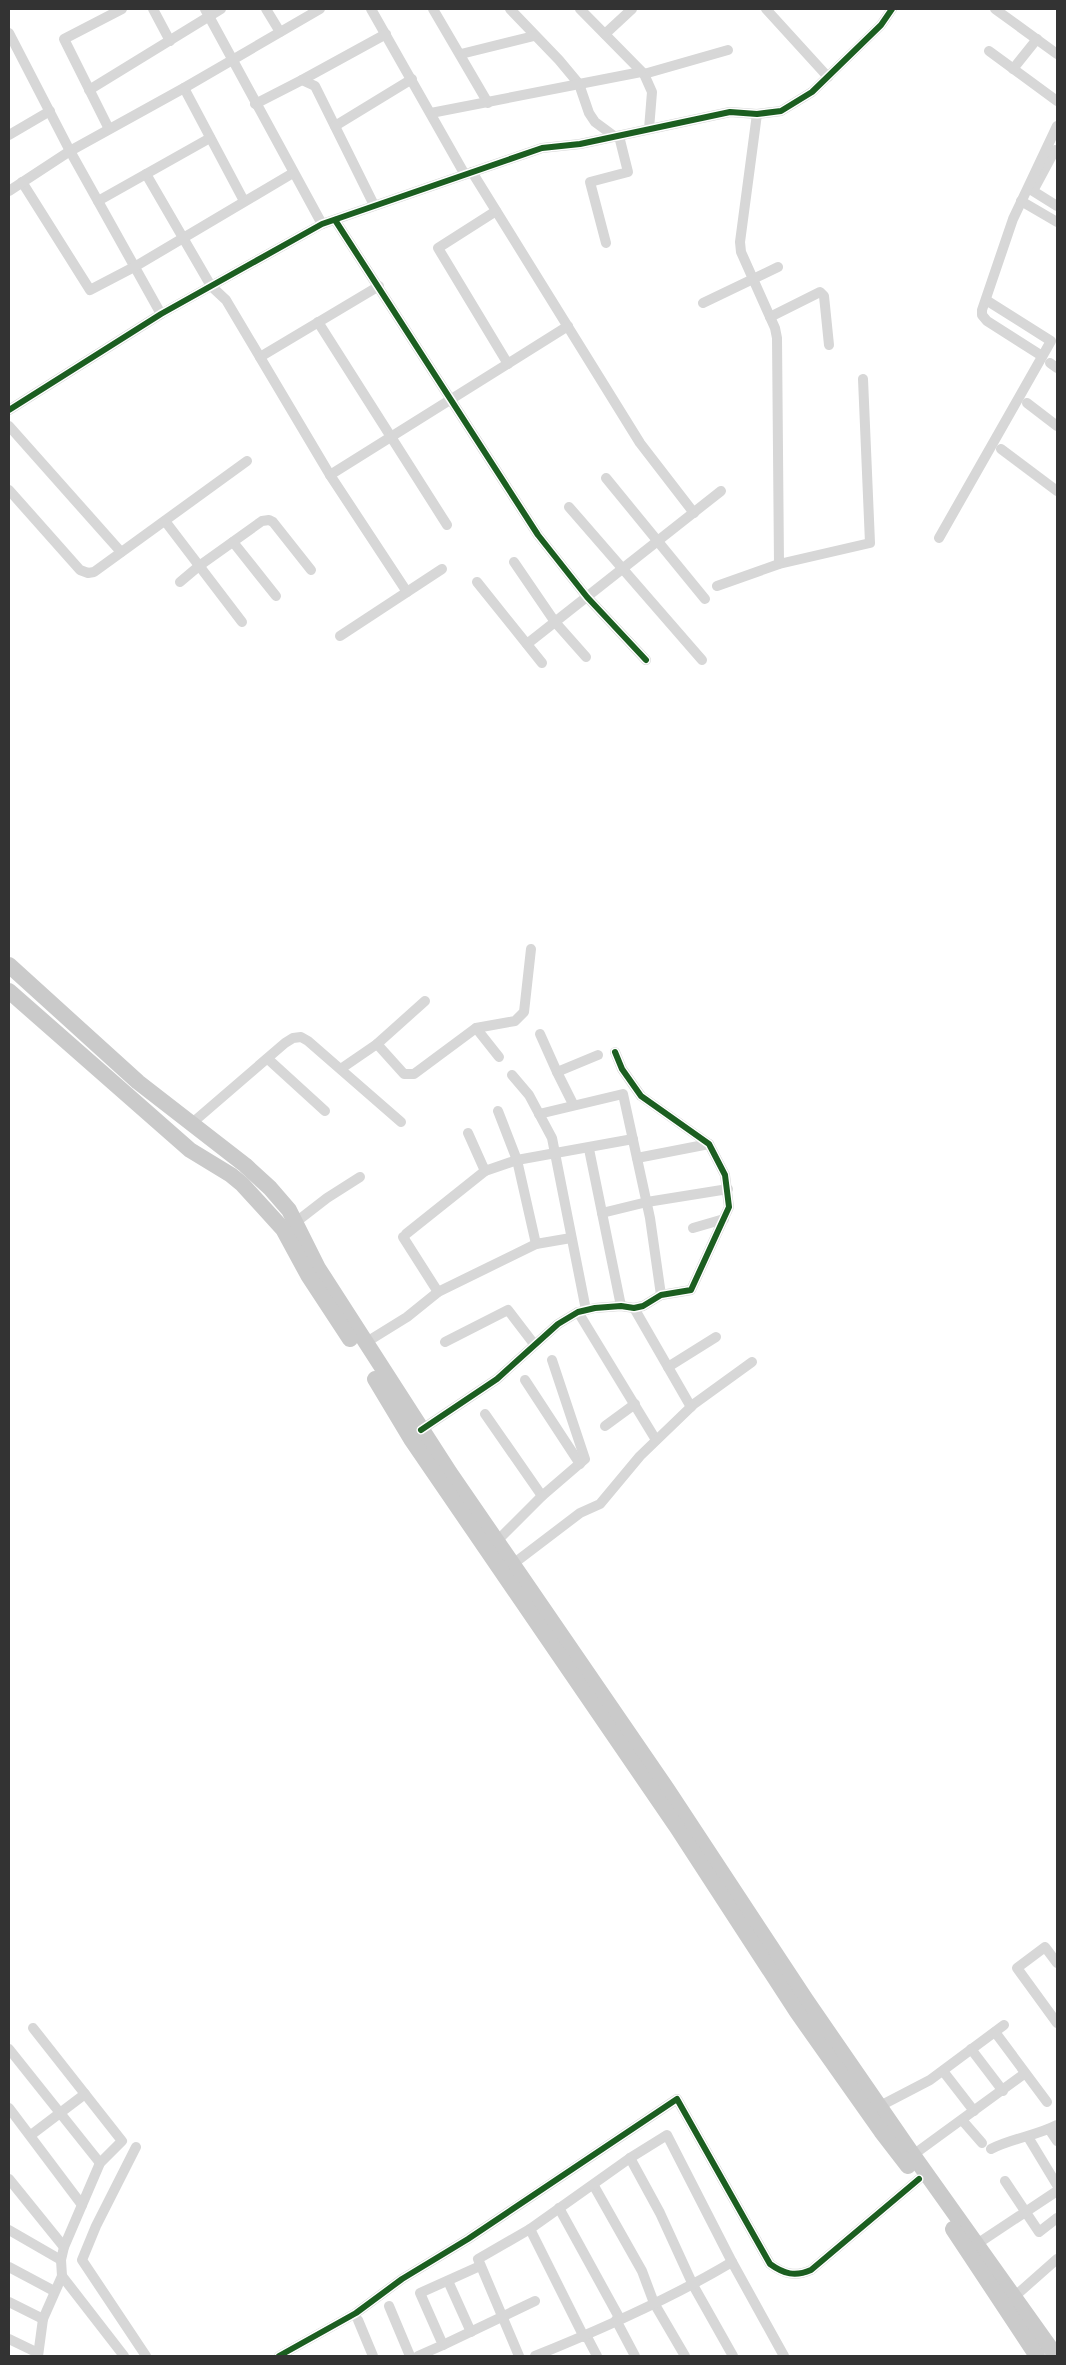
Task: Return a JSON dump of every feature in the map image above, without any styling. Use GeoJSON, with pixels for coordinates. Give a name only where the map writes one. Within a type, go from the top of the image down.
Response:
{"type":"FeatureCollection","features":[{"type":"Feature","properties":{"kind":"main road"},"geometry":{"type":"LineString","coordinates":[[9,965],[138,1082],[245,1165],[290,1210],[318,1268],[365,1343],[411,1439],[674,1823],[797,2012],[881,2131],[919,2179],[1037,2356]]}},
{"type":"Feature","properties":{"kind":"main road"},"geometry":{"type":"LineString","coordinates":[[9,991],[190,1150],[231,1175],[242,1184],[283,1229],[308,1275],[379,1375],[421,1430],[913,2155],[1056,2356]]}},
{"type":"Feature","properties":{"kind":"street"},"geometry":{"type":"LineString","coordinates":[[109,130],[64,39],[122,9]]}},
{"type":"Feature","properties":{"kind":"street"},"geometry":{"type":"LineString","coordinates":[[153,9],[170,41]]}},
{"type":"Feature","properties":{"kind":"street"},"geometry":{"type":"LineString","coordinates":[[89,90],[170,41],[207,13],[220,9]]}},
{"type":"Feature","properties":{"kind":"street"},"geometry":{"type":"LineString","coordinates":[[266,9],[280,32]]}},
{"type":"Feature","properties":{"kind":"street"},"geometry":{"type":"LineString","coordinates":[[9,191],[70,150],[184,88],[319,9]]}},
{"type":"Feature","properties":{"kind":"street"},"geometry":{"type":"LineString","coordinates":[[372,9],[468,173],[496,210],[640,443],[694,512]]}},
{"type":"Feature","properties":{"kind":"street"},"geometry":{"type":"LineString","coordinates":[[433,9],[488,103]]}},
{"type":"Feature","properties":{"kind":"street"},"geometry":{"type":"LineString","coordinates":[[510,9],[559,60],[579,84],[589,113],[595,122],[616,136],[628,172],[590,182],[606,243]]}},
{"type":"Feature","properties":{"kind":"street"},"geometry":{"type":"LineString","coordinates":[[580,9],[643,73],[652,92],[649,129]]}},
{"type":"Feature","properties":{"kind":"street"},"geometry":{"type":"LineString","coordinates":[[605,34],[632,9]]}},
{"type":"Feature","properties":{"kind":"street"},"geometry":{"type":"LineString","coordinates":[[766,9],[828,77]]}},
{"type":"Feature","properties":{"kind":"street"},"geometry":{"type":"LineString","coordinates":[[9,410],[162,314],[322,224],[542,148],[580,144],[730,112],[757,114],[781,111],[812,92],[882,25],[892,9]]}},
{"type":"Feature","properties":{"kind":"street"},"geometry":{"type":"LineString","coordinates":[[995,9],[1057,54]]}},
{"type":"Feature","properties":{"kind":"street"},"geometry":{"type":"LineString","coordinates":[[207,13],[322,224]]}},
{"type":"Feature","properties":{"kind":"street"},"geometry":{"type":"LineString","coordinates":[[9,33],[70,150],[162,314]]}},
{"type":"Feature","properties":{"kind":"street"},"geometry":{"type":"LineString","coordinates":[[255,104],[386,34]]}},
{"type":"Feature","properties":{"kind":"street"},"geometry":{"type":"LineString","coordinates":[[461,54],[534,36]]}},
{"type":"Feature","properties":{"kind":"street"},"geometry":{"type":"LineString","coordinates":[[1014,69],[1037,39]]}},
{"type":"Feature","properties":{"kind":"street"},"geometry":{"type":"LineString","coordinates":[[432,113],[643,73],[728,50]]}},
{"type":"Feature","properties":{"kind":"street"},"geometry":{"type":"LineString","coordinates":[[989,50],[1057,101]]}},
{"type":"Feature","properties":{"kind":"street"},"geometry":{"type":"LineString","coordinates":[[335,126],[412,79]]}},
{"type":"Feature","properties":{"kind":"street"},"geometry":{"type":"LineString","coordinates":[[302,80],[315,86],[374,205]]}},
{"type":"Feature","properties":{"kind":"street"},"geometry":{"type":"LineString","coordinates":[[184,88],[244,201]]}},
{"type":"Feature","properties":{"kind":"street"},"geometry":{"type":"LineString","coordinates":[[9,136],[50,111]]}},
{"type":"Feature","properties":{"kind":"street"},"geometry":{"type":"LineString","coordinates":[[757,114],[740,242],[741,252],[770,317],[777,338],[779,564]]}},
{"type":"Feature","properties":{"kind":"street"},"geometry":{"type":"LineString","coordinates":[[1042,356],[984,318],[982,310],[1022,201],[1057,126]]}},
{"type":"Feature","properties":{"kind":"street"},"geometry":{"type":"LineString","coordinates":[[98,201],[210,138]]}},
{"type":"Feature","properties":{"kind":"street"},"geometry":{"type":"LineString","coordinates":[[1057,151],[1055,150],[1033,192],[1057,206]]}},
{"type":"Feature","properties":{"kind":"street"},"geometry":{"type":"LineString","coordinates":[[22,182],[90,290],[136,266],[182,237],[294,173]]}},
{"type":"Feature","properties":{"kind":"street"},"geometry":{"type":"LineString","coordinates":[[146,174],[211,286],[226,300],[330,475],[407,592]]}},
{"type":"Feature","properties":{"kind":"street"},"geometry":{"type":"LineString","coordinates":[[1022,201],[1057,222]]}},
{"type":"Feature","properties":{"kind":"street"},"geometry":{"type":"LineString","coordinates":[[496,210],[438,248],[508,364]]}},
{"type":"Feature","properties":{"kind":"street"},"geometry":{"type":"LineString","coordinates":[[335,220],[538,535],[587,597],[646,660]]}},
{"type":"Feature","properties":{"kind":"street"},"geometry":{"type":"LineString","coordinates":[[703,303],[778,267]]}},
{"type":"Feature","properties":{"kind":"street"},"geometry":{"type":"LineString","coordinates":[[260,357],[379,286]]}},
{"type":"Feature","properties":{"kind":"street"},"geometry":{"type":"LineString","coordinates":[[770,317],[816,292],[820,292],[824,296],[829,345]]}},
{"type":"Feature","properties":{"kind":"street"},"geometry":{"type":"LineString","coordinates":[[939,538],[1050,344],[1050,339],[986,300]]}},
{"type":"Feature","properties":{"kind":"street"},"geometry":{"type":"LineString","coordinates":[[318,322],[447,525]]}},
{"type":"Feature","properties":{"kind":"street"},"geometry":{"type":"LineString","coordinates":[[330,475],[568,326]]}},
{"type":"Feature","properties":{"kind":"street"},"geometry":{"type":"LineString","coordinates":[[717,586],[779,564],[870,543],[863,379]]}},
{"type":"Feature","properties":{"kind":"street"},"geometry":{"type":"LineString","coordinates":[[1027,403],[1057,426]]}},
{"type":"Feature","properties":{"kind":"street"},"geometry":{"type":"LineString","coordinates":[[9,426],[121,552]]}},
{"type":"Feature","properties":{"kind":"street"},"geometry":{"type":"LineString","coordinates":[[1001,448],[1057,491]]}},
{"type":"Feature","properties":{"kind":"street"},"geometry":{"type":"LineString","coordinates":[[9,490],[80,570],[88,573],[94,572],[247,461]]}},
{"type":"Feature","properties":{"kind":"street"},"geometry":{"type":"LineString","coordinates":[[606,478],[705,598]]}},
{"type":"Feature","properties":{"kind":"street"},"geometry":{"type":"LineString","coordinates":[[527,644],[721,492]]}},
{"type":"Feature","properties":{"kind":"street"},"geometry":{"type":"LineString","coordinates":[[569,507],[702,660]]}},
{"type":"Feature","properties":{"kind":"street"},"geometry":{"type":"LineString","coordinates":[[180,582],[233,542],[262,522],[269,520],[273,522],[311,570]]}},
{"type":"Feature","properties":{"kind":"street"},"geometry":{"type":"LineString","coordinates":[[164,521],[242,622]]}},
{"type":"Feature","properties":{"kind":"street"},"geometry":{"type":"LineString","coordinates":[[233,542],[276,596]]}},
{"type":"Feature","properties":{"kind":"street"},"geometry":{"type":"LineString","coordinates":[[514,562],[555,622],[586,657]]}},
{"type":"Feature","properties":{"kind":"street"},"geometry":{"type":"LineString","coordinates":[[340,636],[442,569]]}},
{"type":"Feature","properties":{"kind":"street"},"geometry":{"type":"LineString","coordinates":[[476,582],[542,663]]}},
{"type":"Feature","properties":{"kind":"street"},"geometry":{"type":"LineString","coordinates":[[377,1044],[404,1074],[414,1074],[476,1028],[515,1021],[520,1018],[525,1004],[531,949]]}},
{"type":"Feature","properties":{"kind":"street"},"geometry":{"type":"LineString","coordinates":[[342,1068],[377,1044],[425,1001]]}},
{"type":"Feature","properties":{"kind":"street"},"geometry":{"type":"LineString","coordinates":[[476,1028],[499,1057]]}},
{"type":"Feature","properties":{"kind":"street"},"geometry":{"type":"LineString","coordinates":[[540,1034],[573,1104]]}},
{"type":"Feature","properties":{"kind":"street"},"geometry":{"type":"LineString","coordinates":[[191,1124],[293,1038],[301,1037],[342,1068],[401,1122]]}},
{"type":"Feature","properties":{"kind":"street"},"geometry":{"type":"LineString","coordinates":[[421,1430],[497,1380],[558,1324],[582,1311],[621,1306],[634,1308],[643,1306],[661,1296],[690,1290],[729,1207],[725,1175],[709,1144],[641,1096],[622,1069],[615,1052]]}},
{"type":"Feature","properties":{"kind":"street"},"geometry":{"type":"LineString","coordinates":[[557,1072],[598,1056]]}},
{"type":"Feature","properties":{"kind":"street"},"geometry":{"type":"LineString","coordinates":[[268,1059],[325,1110]]}},
{"type":"Feature","properties":{"kind":"street"},"geometry":{"type":"LineString","coordinates":[[512,1075],[529,1096],[552,1138],[572,1238],[582,1311],[656,1440]]}},
{"type":"Feature","properties":{"kind":"street"},"geometry":{"type":"LineString","coordinates":[[539,1114],[573,1104],[623,1094],[647,1202],[661,1296]]}},
{"type":"Feature","properties":{"kind":"street"},"geometry":{"type":"LineString","coordinates":[[498,1111],[517,1160],[536,1244]]}},
{"type":"Feature","properties":{"kind":"street"},"geometry":{"type":"LineString","coordinates":[[468,1133],[485,1171]]}},
{"type":"Feature","properties":{"kind":"street"},"geometry":{"type":"LineString","coordinates":[[438,1292],[404,1235],[485,1171],[517,1160],[588,1149],[633,1139]]}},
{"type":"Feature","properties":{"kind":"street"},"geometry":{"type":"LineString","coordinates":[[637,1158],[709,1144]]}},
{"type":"Feature","properties":{"kind":"street"},"geometry":{"type":"LineString","coordinates":[[588,1149],[621,1306]]}},
{"type":"Feature","properties":{"kind":"street"},"geometry":{"type":"LineString","coordinates":[[296,1222],[360,1176]]}},
{"type":"Feature","properties":{"kind":"street"},"geometry":{"type":"LineString","coordinates":[[602,1213],[647,1202],[728,1189]]}},
{"type":"Feature","properties":{"kind":"street"},"geometry":{"type":"LineString","coordinates":[[693,1228],[724,1219]]}},
{"type":"Feature","properties":{"kind":"street"},"geometry":{"type":"LineString","coordinates":[[365,1343],[407,1317],[438,1292],[536,1244],[572,1238]]}},
{"type":"Feature","properties":{"kind":"street"},"geometry":{"type":"LineString","coordinates":[[634,1308],[690,1407]]}},
{"type":"Feature","properties":{"kind":"street"},"geometry":{"type":"LineString","coordinates":[[445,1342],[508,1310],[534,1344]]}},
{"type":"Feature","properties":{"kind":"street"},"geometry":{"type":"LineString","coordinates":[[668,1367],[716,1337]]}},
{"type":"Feature","properties":{"kind":"street"},"geometry":{"type":"LineString","coordinates":[[497,1541],[542,1496],[580,1464],[585,1457],[552,1360]]}},
{"type":"Feature","properties":{"kind":"street"},"geometry":{"type":"LineString","coordinates":[[513,1564],[580,1513],[600,1504],[640,1456],[690,1407],[752,1362]]}},
{"type":"Feature","properties":{"kind":"street"},"geometry":{"type":"LineString","coordinates":[[525,1380],[580,1464]]}},
{"type":"Feature","properties":{"kind":"street"},"geometry":{"type":"LineString","coordinates":[[605,1426],[635,1404]]}},
{"type":"Feature","properties":{"kind":"street"},"geometry":{"type":"LineString","coordinates":[[486,1414],[542,1496]]}},
{"type":"Feature","properties":{"kind":"street"},"geometry":{"type":"LineString","coordinates":[[1057,1963],[1045,1947],[1017,1968],[1057,2024]]}},
{"type":"Feature","properties":{"kind":"street"},"geometry":{"type":"LineString","coordinates":[[880,2106],[943,2071],[1004,2025]]}},
{"type":"Feature","properties":{"kind":"street"},"geometry":{"type":"LineString","coordinates":[[9,2339],[38,2355],[43,2319],[62,2276],[61,2260],[64,2247],[100,2163],[122,2141],[33,2028]]}},
{"type":"Feature","properties":{"kind":"street"},"geometry":{"type":"LineString","coordinates":[[995,2032],[1024,2074],[1047,2102]]}},
{"type":"Feature","properties":{"kind":"street"},"geometry":{"type":"LineString","coordinates":[[9,2049],[100,2163]]}},
{"type":"Feature","properties":{"kind":"street"},"geometry":{"type":"LineString","coordinates":[[971,2049],[1002,2091]]}},
{"type":"Feature","properties":{"kind":"street"},"geometry":{"type":"LineString","coordinates":[[943,2071],[974,2112]]}},
{"type":"Feature","properties":{"kind":"street"},"geometry":{"type":"LineString","coordinates":[[913,2155],[1024,2074]]}},
{"type":"Feature","properties":{"kind":"street"},"geometry":{"type":"LineString","coordinates":[[31,2135],[85,2094]]}},
{"type":"Feature","properties":{"kind":"street"},"geometry":{"type":"LineString","coordinates":[[279,2356],[356,2313],[402,2279],[474,2235],[676,2099],[770,2264],[787,2273],[802,2274],[811,2270],[919,2179]]}},
{"type":"Feature","properties":{"kind":"street"},"geometry":{"type":"LineString","coordinates":[[9,2108],[82,2205]]}},
{"type":"Feature","properties":{"kind":"street"},"geometry":{"type":"LineString","coordinates":[[962,2120],[982,2143]]}},
{"type":"Feature","properties":{"kind":"street"},"geometry":{"type":"LineString","coordinates":[[991,2149],[1007,2140],[1028,2137],[1053,2127],[1057,2142]]}},
{"type":"Feature","properties":{"kind":"street"},"geometry":{"type":"LineString","coordinates":[[519,2356],[478,2259],[530,2230],[594,2186],[630,2158],[667,2135],[732,2262],[784,2356]]}},
{"type":"Feature","properties":{"kind":"street"},"geometry":{"type":"LineString","coordinates":[[1028,2137],[1057,2185]]}},
{"type":"Feature","properties":{"kind":"street"},"geometry":{"type":"LineString","coordinates":[[136,2148],[96,2226],[82,2260],[146,2356]]}},
{"type":"Feature","properties":{"kind":"street"},"geometry":{"type":"LineString","coordinates":[[630,2158],[660,2213],[693,2285],[733,2356]]}},
{"type":"Feature","properties":{"kind":"street"},"geometry":{"type":"LineString","coordinates":[[9,2178],[64,2247]]}},
{"type":"Feature","properties":{"kind":"street"},"geometry":{"type":"LineString","coordinates":[[1005,2181],[1039,2232],[1057,2218]]}},
{"type":"Feature","properties":{"kind":"street"},"geometry":{"type":"LineString","coordinates":[[594,2186],[642,2271],[654,2303],[685,2356]]}},
{"type":"Feature","properties":{"kind":"street"},"geometry":{"type":"LineString","coordinates":[[977,2244],[1057,2191]]}},
{"type":"Feature","properties":{"kind":"street"},"geometry":{"type":"LineString","coordinates":[[560,2208],[618,2319],[635,2356]]}},
{"type":"Feature","properties":{"kind":"street"},"geometry":{"type":"LineString","coordinates":[[9,2230],[61,2260]]}},
{"type":"Feature","properties":{"kind":"street"},"geometry":{"type":"LineString","coordinates":[[530,2230],[597,2356]]}},
{"type":"Feature","properties":{"kind":"street"},"geometry":{"type":"LineString","coordinates":[[1014,2297],[1057,2259]]}},
{"type":"Feature","properties":{"kind":"street"},"geometry":{"type":"LineString","coordinates":[[536,2356],[585,2336],[693,2285],[732,2262]]}},
{"type":"Feature","properties":{"kind":"street"},"geometry":{"type":"LineString","coordinates":[[443,2345],[420,2293],[480,2266]]}},
{"type":"Feature","properties":{"kind":"street"},"geometry":{"type":"LineString","coordinates":[[9,2267],[54,2291]]}},
{"type":"Feature","properties":{"kind":"street"},"geometry":{"type":"LineString","coordinates":[[62,2276],[124,2356]]}},
{"type":"Feature","properties":{"kind":"street"},"geometry":{"type":"LineString","coordinates":[[448,2281],[471,2332]]}},
{"type":"Feature","properties":{"kind":"street"},"geometry":{"type":"LineString","coordinates":[[418,2356],[535,2301]]}},
{"type":"Feature","properties":{"kind":"street"},"geometry":{"type":"LineString","coordinates":[[9,2302],[43,2319]]}},
{"type":"Feature","properties":{"kind":"street"},"geometry":{"type":"LineString","coordinates":[[389,2306],[410,2356]]}},
{"type":"Feature","properties":{"kind":"street"},"geometry":{"type":"LineString","coordinates":[[358,2320],[373,2356]]}},
{"type":"Feature","properties":{"kind":"cycle path"},"geometry":{"type":"LineString","coordinates":[[9,410],[161,314],[322,224],[542,148],[580,144],[730,112],[757,114],[781,111],[812,92],[881,25],[892,9]]}},
{"type":"Feature","properties":{"kind":"cycle path"},"geometry":{"type":"LineString","coordinates":[[335,220],[538,535],[587,597],[646,660]]}},
{"type":"Feature","properties":{"kind":"cycle path"},"geometry":{"type":"LineString","coordinates":[[421,1430],[497,1379],[558,1324],[578,1312],[595,1308],[621,1306],[634,1308],[643,1306],[661,1295],[691,1290],[729,1207],[725,1175],[709,1144],[641,1096],[622,1069],[615,1052]]}},
{"type":"Feature","properties":{"kind":"cycle path"},"geometry":{"type":"LineString","coordinates":[[279,2356],[356,2313],[402,2279],[468,2239],[677,2099],[770,2264],[785,2272],[795,2274],[811,2270],[919,2179]]}}]}
